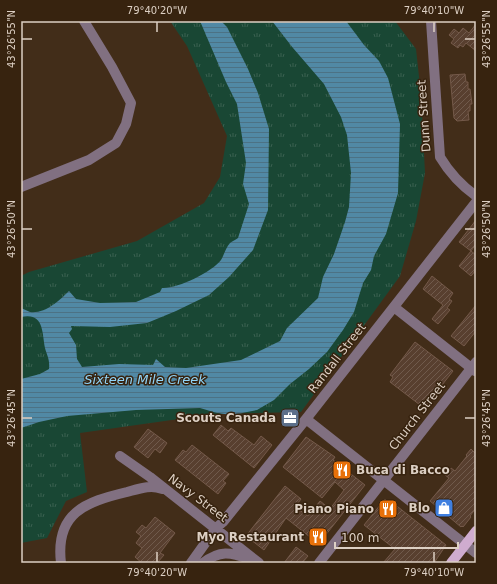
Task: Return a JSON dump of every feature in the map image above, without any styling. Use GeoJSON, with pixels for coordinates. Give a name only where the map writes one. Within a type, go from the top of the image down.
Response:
{"type":"FeatureCollection","features":[{"type":"Feature","properties":{"kind":"main road"},"geometry":{"type":"LineString","coordinates":[[451,563],[476,531]]}},
{"type":"Feature","properties":{"kind":"street"},"geometry":{"type":"LineString","coordinates":[[21,187],[89,160],[116,143],[126,124],[131,103],[112,67],[84,21]]}},
{"type":"Feature","properties":{"kind":"street","name":"Dunn Street"},"geometry":{"type":"LineString","coordinates":[[431,21],[440,157],[445,166],[476,196]]}},
{"type":"Feature","properties":{"kind":"street","name":"Randall Street"},"geometry":{"type":"LineString","coordinates":[[191,563],[216,528],[228,516],[306,419],[476,202]]}},
{"type":"Feature","properties":{"kind":"street"},"geometry":{"type":"LineString","coordinates":[[394,307],[474,367]]}},
{"type":"Feature","properties":{"kind":"street","name":"Church Street"},"geometry":{"type":"LineString","coordinates":[[319,563],[383,479],[474,367]]}},
{"type":"Feature","properties":{"kind":"street"},"geometry":{"type":"LineString","coordinates":[[306,419],[476,553]]}},
{"type":"Feature","properties":{"kind":"street","name":"Navy Street"},"geometry":{"type":"LineString","coordinates":[[120,456],[150,477],[164,490],[216,528],[259,563]]}},
{"type":"Feature","properties":{"kind":"street"},"geometry":{"type":"LineString","coordinates":[[61,563],[60,550],[62,534],[66,524],[82,508],[90,503],[148,487],[157,486],[164,490]]}},
{"type":"Feature","properties":{"kind":"street"},"geometry":{"type":"LineString","coordinates":[[202,563],[226,553],[234,553],[259,563]]}},
{"type":"Feature","properties":{"kind":"green space"},"geometry":{"type":"Polygon","coordinates":[[[170,21],[395,21],[416,49],[421,95],[425,173],[416,221],[400,276],[301,412],[214,414],[80,433],[87,492],[66,501],[47,538],[21,543],[21,276],[29,272],[137,241],[204,203],[220,177],[227,136],[187,46],[170,21]]]}},
{"type":"Feature","properties":{"kind":"water","name":"Sixteen Mile Creek"},"geometry":{"type":"Polygon","coordinates":[[[200,21],[221,21],[227,27],[258,93],[269,129],[268,210],[253,250],[229,277],[209,295],[147,323],[110,327],[71,326],[72,329],[69,333],[76,345],[77,359],[82,367],[119,364],[153,365],[156,359],[165,367],[186,368],[241,360],[280,341],[287,328],[318,298],[323,277],[334,254],[349,207],[351,173],[347,135],[341,117],[324,84],[272,21],[346,21],[364,45],[379,61],[388,78],[400,124],[398,193],[386,234],[374,256],[371,270],[363,283],[354,312],[327,352],[274,400],[257,410],[232,415],[217,413],[200,408],[136,410],[67,416],[39,422],[21,428],[21,379],[40,374],[49,369],[49,360],[42,330],[38,320],[29,316],[21,317],[21,308],[30,312],[41,311],[56,303],[69,291],[76,299],[100,303],[136,302],[160,292],[162,288],[168,288],[185,283],[210,270],[221,260],[230,243],[238,238],[249,204],[243,184],[246,163],[237,104],[200,21]]]}},
{"type":"Feature","properties":{"kind":"building"},"geometry":{"type":"Polygon","coordinates":[[[476,24],[476,51],[466,43],[463,47],[460,45],[458,48],[451,43],[454,39],[449,35],[454,29],[459,33],[463,28],[469,33],[476,24]]]}},
{"type":"Feature","properties":{"kind":"building"},"geometry":{"type":"Polygon","coordinates":[[[465,74],[466,82],[468,82],[468,89],[470,89],[472,104],[470,104],[470,111],[468,111],[469,120],[457,121],[454,118],[450,75],[465,74]]]}},
{"type":"Feature","properties":{"kind":"building"},"geometry":{"type":"Polygon","coordinates":[[[476,220],[476,244],[471,251],[459,242],[476,220]]]}},
{"type":"Feature","properties":{"kind":"building"},"geometry":{"type":"Polygon","coordinates":[[[471,251],[476,255],[476,270],[471,276],[459,266],[471,251]]]}},
{"type":"Feature","properties":{"kind":"building"},"geometry":{"type":"Polygon","coordinates":[[[432,276],[453,293],[449,299],[452,301],[447,308],[450,310],[438,324],[432,319],[443,305],[423,289],[432,276]]]}},
{"type":"Feature","properties":{"kind":"building"},"geometry":{"type":"Polygon","coordinates":[[[476,305],[476,331],[464,346],[451,336],[476,305]]]}},
{"type":"Feature","properties":{"kind":"building"},"geometry":{"type":"Polygon","coordinates":[[[415,342],[453,371],[424,408],[390,382],[393,377],[390,375],[415,342]]]}},
{"type":"Feature","properties":{"kind":"building"},"geometry":{"type":"Polygon","coordinates":[[[221,425],[228,431],[231,428],[254,445],[261,436],[272,445],[254,468],[213,435],[221,425]]]}},
{"type":"Feature","properties":{"kind":"building"},"geometry":{"type":"Polygon","coordinates":[[[148,429],[167,443],[160,453],[155,449],[148,458],[134,447],[148,429]]]}},
{"type":"Feature","properties":{"kind":"building"},"geometry":{"type":"Polygon","coordinates":[[[306,437],[335,457],[333,460],[365,485],[321,541],[312,535],[310,537],[286,518],[264,550],[246,536],[285,486],[301,499],[295,507],[308,516],[320,501],[330,509],[344,490],[335,482],[322,498],[283,467],[306,437]]]}},
{"type":"Feature","properties":{"kind":"building"},"geometry":{"type":"Polygon","coordinates":[[[192,445],[229,474],[223,481],[226,483],[218,494],[175,460],[183,450],[186,452],[192,445]]]}},
{"type":"Feature","properties":{"kind":"building"},"geometry":{"type":"Polygon","coordinates":[[[471,449],[476,454],[476,508],[470,516],[471,517],[463,527],[461,527],[430,501],[449,478],[445,475],[451,468],[455,471],[471,449]]]}},
{"type":"Feature","properties":{"kind":"building"},"geometry":{"type":"Polygon","coordinates":[[[385,499],[391,505],[393,503],[446,545],[434,563],[383,563],[395,549],[364,525],[385,499]]]}},
{"type":"Feature","properties":{"kind":"building"},"geometry":{"type":"Polygon","coordinates":[[[155,517],[175,533],[160,553],[164,555],[157,563],[142,563],[135,557],[142,548],[136,543],[141,536],[136,532],[142,525],[146,528],[155,517]]]}},
{"type":"Feature","properties":{"kind":"building"},"geometry":{"type":"Polygon","coordinates":[[[296,547],[308,556],[302,563],[284,563],[296,547]]]}},
{"type":"Feature","properties":{"kind":"place","name":"Scouts Canada"},"geometry":{"type":"Point","coordinates":[290,418]}},
{"type":"Feature","properties":{"kind":"place","name":"Buca di Bacco"},"geometry":{"type":"Point","coordinates":[342,470]}},
{"type":"Feature","properties":{"kind":"place","name":"Blo"},"geometry":{"type":"Point","coordinates":[444,508]}},
{"type":"Feature","properties":{"kind":"place","name":"Piano Piano"},"geometry":{"type":"Point","coordinates":[388,509]}},
{"type":"Feature","properties":{"kind":"place","name":"Myo Restaurant"},"geometry":{"type":"Point","coordinates":[318,537]}}]}
